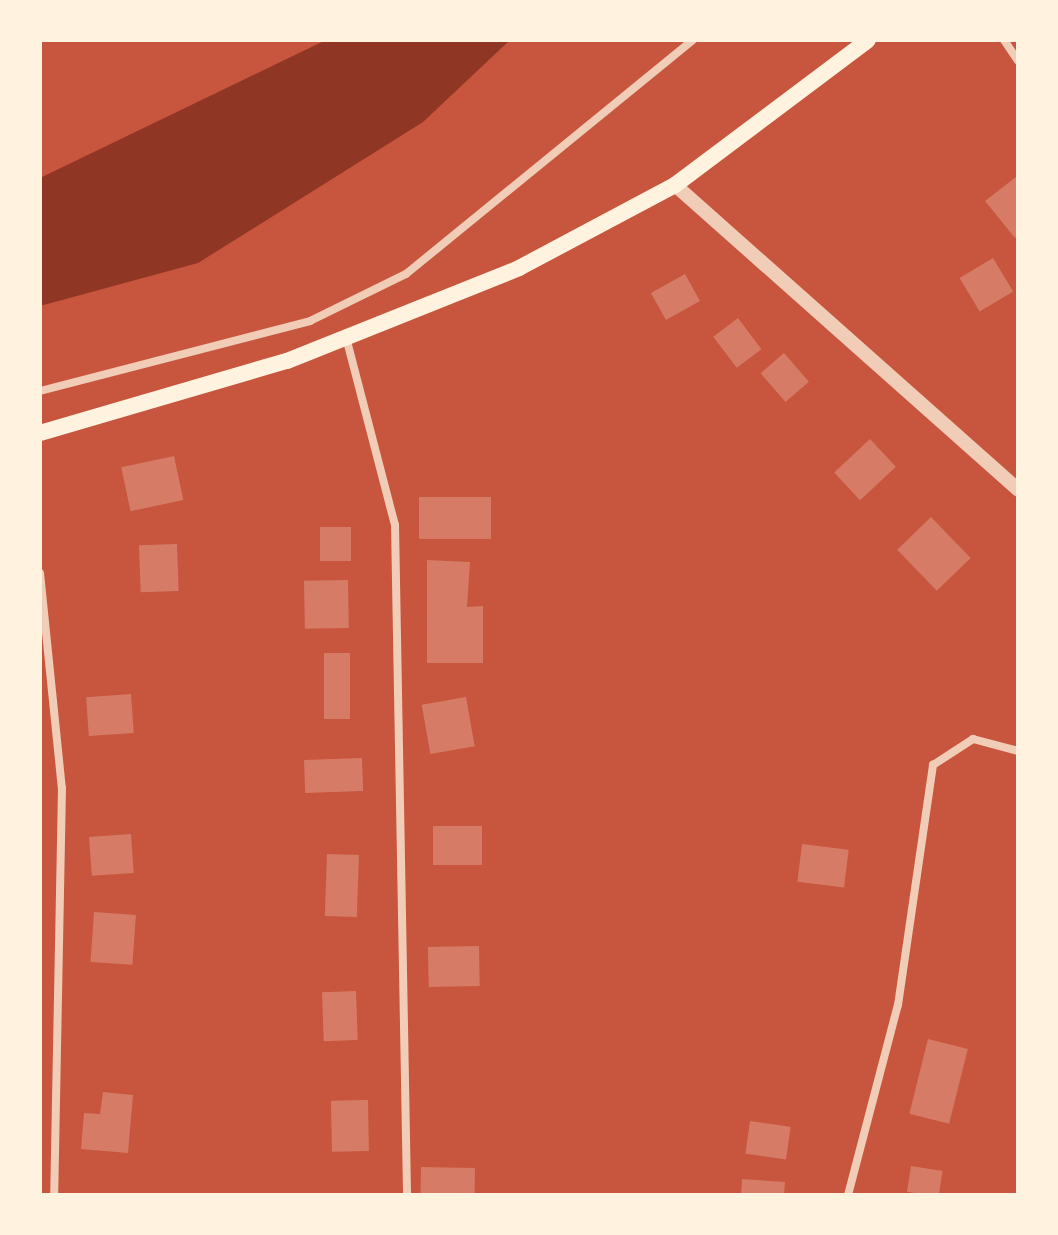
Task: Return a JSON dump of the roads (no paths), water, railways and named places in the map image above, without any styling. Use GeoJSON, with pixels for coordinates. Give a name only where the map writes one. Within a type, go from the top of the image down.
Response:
{"type":"FeatureCollection","features":[{"type":"Feature","properties":{"kind":"main road"},"geometry":{"type":"LineString","coordinates":[[40,433],[347,341],[519,268],[675,185],[868,40]]}},
{"type":"Feature","properties":{"kind":"street"},"geometry":{"type":"LineString","coordinates":[[40,391],[310,321],[406,274],[693,40]]}},
{"type":"Feature","properties":{"kind":"street"},"geometry":{"type":"LineString","coordinates":[[1004,40],[1018,61]]}},
{"type":"Feature","properties":{"kind":"street"},"geometry":{"type":"LineString","coordinates":[[675,185],[1018,490]]}},
{"type":"Feature","properties":{"kind":"street"},"geometry":{"type":"LineString","coordinates":[[347,341],[395,525],[407,1195]]}},
{"type":"Feature","properties":{"kind":"street"},"geometry":{"type":"LineString","coordinates":[[40,573],[62,788],[54,1195]]}},
{"type":"Feature","properties":{"kind":"street"},"geometry":{"type":"LineString","coordinates":[[848,1195],[898,1005],[933,765],[973,739],[1018,751]]}}]}
